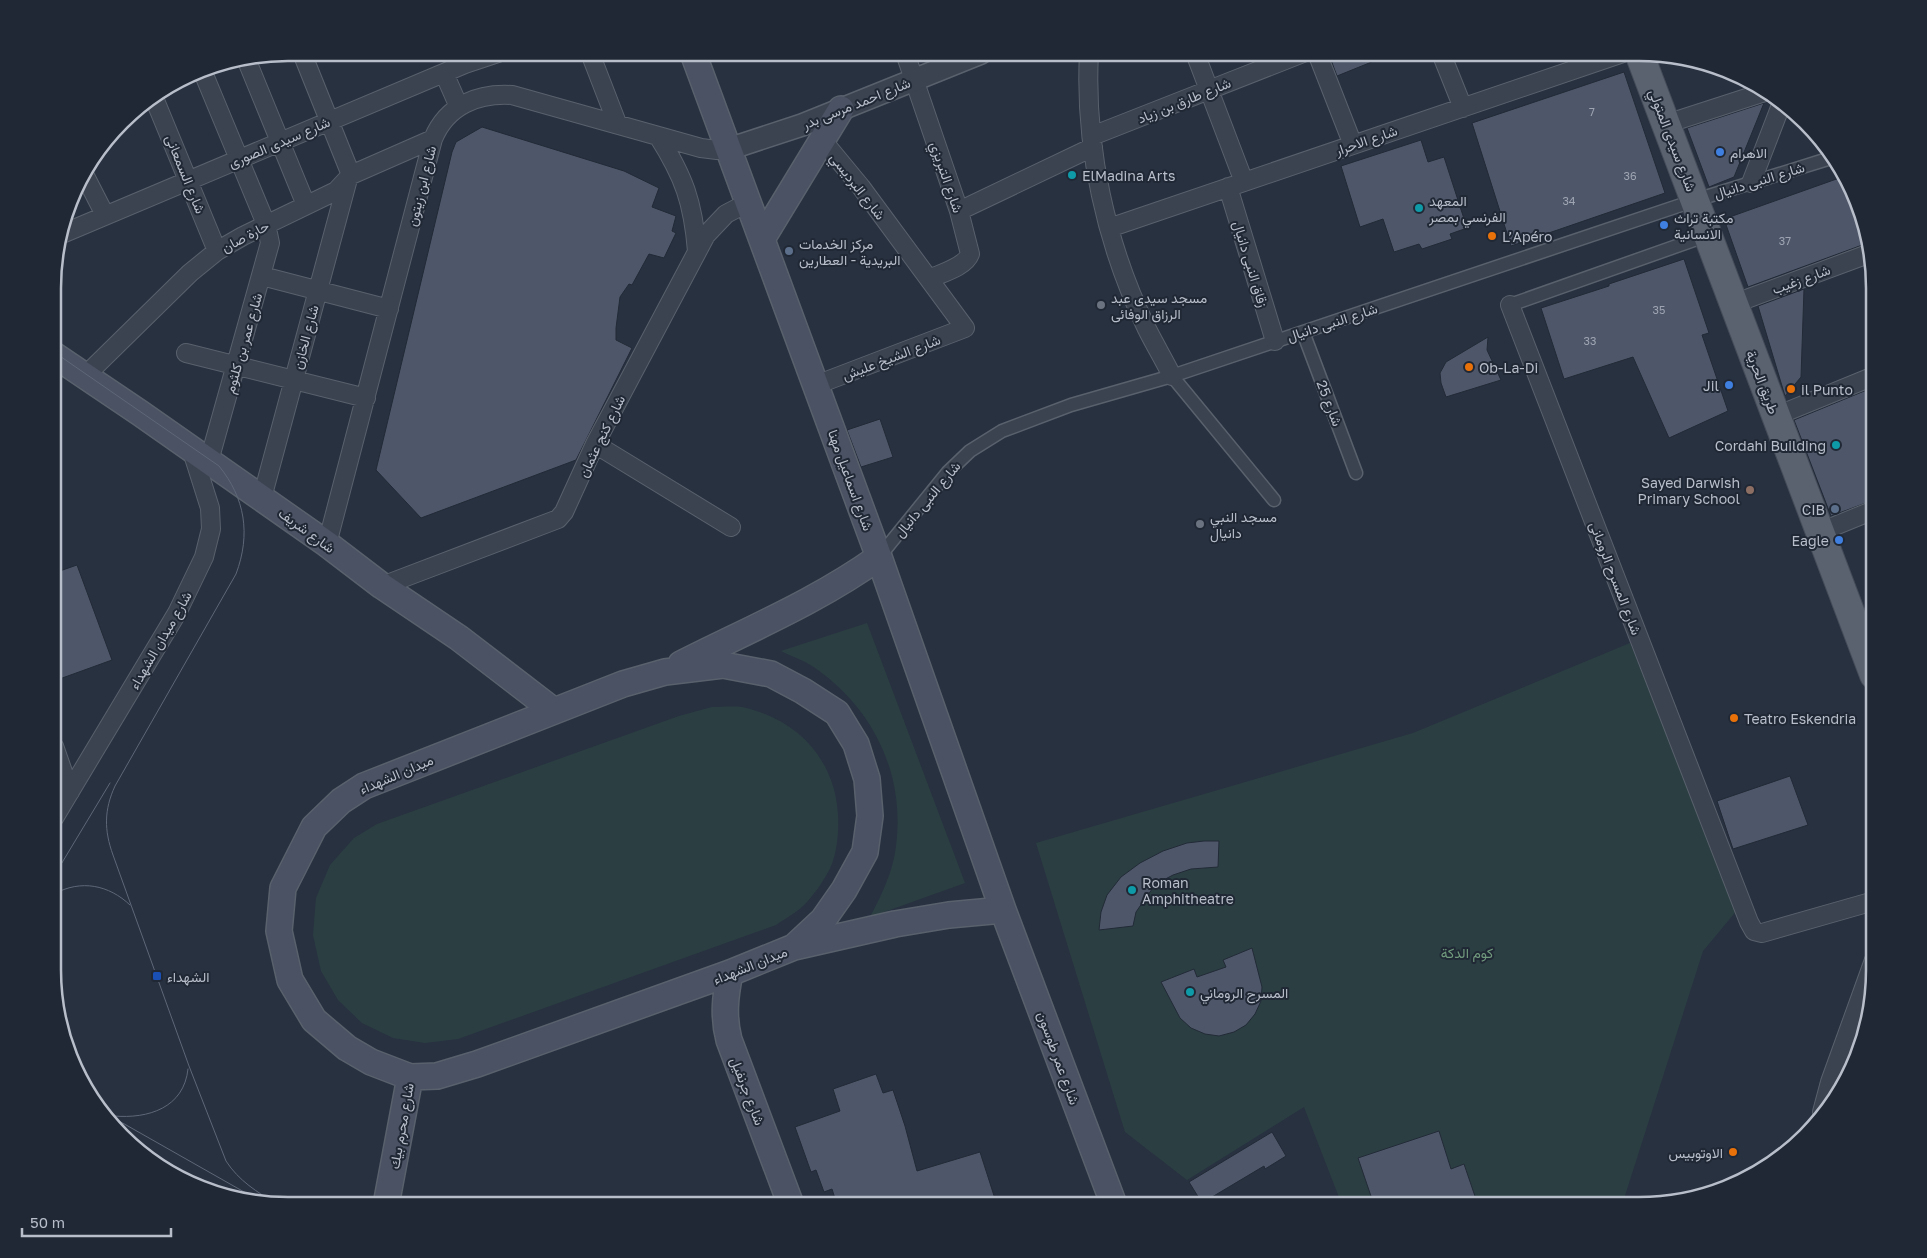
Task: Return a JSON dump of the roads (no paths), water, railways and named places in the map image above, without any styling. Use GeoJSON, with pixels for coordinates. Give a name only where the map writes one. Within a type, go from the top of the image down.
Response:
{"type":"FeatureCollection","features":[{"type":"Feature","properties":{"kind":"main road","name":"شارع اسماعيل مهنا"},"geometry":{"type":"LineString","coordinates":[[696,61],[879,557],[1003,910]]}},
{"type":"Feature","properties":{"kind":"main road","name":"شارع سيدى المتولي"},"geometry":{"type":"LineString","coordinates":[[1642,61],[1696,200]]}},
{"type":"Feature","properties":{"kind":"main road"},"geometry":{"type":"LineString","coordinates":[[762,239],[823,142],[841,109]]}},
{"type":"Feature","properties":{"kind":"main road","name":"طريق الحرية"},"geometry":{"type":"LineString","coordinates":[[1696,200],[1733,304],[1820,532],[1866,634]]}},
{"type":"Feature","properties":{"kind":"main road","name":"شارع شريف"},"geometry":{"type":"LineString","coordinates":[[61,360],[262,498],[382,586],[459,638],[554,711]]}},
{"type":"Feature","properties":{"kind":"main road"},"geometry":{"type":"LineString","coordinates":[[665,672],[806,602],[848,579],[879,557]]}},
{"type":"Feature","properties":{"kind":"main road","name":"ميدان الشهداء"},"geometry":{"type":"LineString","coordinates":[[723,665],[771,674],[804,691],[837,713],[856,744],[867,779],[870,816],[865,852],[844,890],[823,920],[794,947],[730,974],[477,1064],[437,1076],[410,1077],[371,1062],[348,1048],[314,1020],[290,980],[279,931],[283,888],[314,827],[341,801],[364,786],[623,684],[665,672],[723,665]]}},
{"type":"Feature","properties":{"kind":"main road"},"geometry":{"type":"LineString","coordinates":[[794,947],[896,924],[949,915],[1003,910]]}},
{"type":"Feature","properties":{"kind":"main road","name":"شارع عمر طوسون"},"geometry":{"type":"LineString","coordinates":[[1003,910],[1111,1197]]}},
{"type":"Feature","properties":{"kind":"main road","name":"شارع جرنفيل"},"geometry":{"type":"LineString","coordinates":[[730,974],[724,1009],[729,1040],[788,1197]]}},
{"type":"Feature","properties":{"kind":"main road","name":"شارع محرم بيك"},"geometry":{"type":"LineString","coordinates":[[388,1197],[410,1077]]}},
{"type":"Feature","properties":{"kind":"street"},"geometry":{"type":"LineString","coordinates":[[309,61],[329,121],[350,175]]}},
{"type":"Feature","properties":{"kind":"street","name":"شارع سيدى الصورى"},"geometry":{"type":"LineString","coordinates":[[69,231],[444,73],[458,61]]}},
{"type":"Feature","properties":{"kind":"street"},"geometry":{"type":"LineString","coordinates":[[593,61],[617,123]]}},
{"type":"Feature","properties":{"kind":"street","name":"شارع التبريزي"},"geometry":{"type":"LineString","coordinates":[[908,61],[958,211],[970,254],[968,259],[962,263],[929,280]]}},
{"type":"Feature","properties":{"kind":"street","name":"شارع احمد مرسى بدر"},"geometry":{"type":"LineString","coordinates":[[729,149],[802,125],[959,61]]}},
{"type":"Feature","properties":{"kind":"street"},"geometry":{"type":"LineString","coordinates":[[1089,61],[1092,142],[1109,228],[1126,279],[1147,328],[1172,376],[1274,500]]}},
{"type":"Feature","properties":{"kind":"street","name":"زقاق النبى دانيال"},"geometry":{"type":"LineString","coordinates":[[1198,61],[1209,90],[1236,185],[1274,341]]}},
{"type":"Feature","properties":{"kind":"street","name":"شارع طارق بن زياد"},"geometry":{"type":"LineString","coordinates":[[958,211],[1092,142],[1209,90],[1281,61]]}},
{"type":"Feature","properties":{"kind":"street"},"geometry":{"type":"LineString","coordinates":[[1321,61],[1353,145]]}},
{"type":"Feature","properties":{"kind":"street"},"geometry":{"type":"LineString","coordinates":[[1445,61],[1463,108]]}},
{"type":"Feature","properties":{"kind":"street","name":"شارع الاحرار"},"geometry":{"type":"LineString","coordinates":[[1109,228],[1597,61]]}},
{"type":"Feature","properties":{"kind":"street"},"geometry":{"type":"LineString","coordinates":[[249,65],[306,205]]}},
{"type":"Feature","properties":{"kind":"street"},"geometry":{"type":"LineString","coordinates":[[444,73],[460,107]]}},
{"type":"Feature","properties":{"kind":"street","name":"شارع عمر بن كلثوم"},"geometry":{"type":"LineString","coordinates":[[200,455],[236,366],[270,243],[266,224],[205,77]]}},
{"type":"Feature","properties":{"kind":"street","name":"شارع ابن زيتون"},"geometry":{"type":"LineString","coordinates":[[327,544],[433,139],[446,118],[476,98],[494,94],[512,95],[709,150],[729,149]]}},
{"type":"Feature","properties":{"kind":"street"},"geometry":{"type":"LineString","coordinates":[[1666,124],[1756,95]]}},
{"type":"Feature","properties":{"kind":"street","name":"شارع السمعانى"},"geometry":{"type":"LineString","coordinates":[[156,104],[218,251]]}},
{"type":"Feature","properties":{"kind":"street"},"geometry":{"type":"LineString","coordinates":[[1751,183],[1779,110]]}},
{"type":"Feature","properties":{"kind":"street"},"geometry":{"type":"LineString","coordinates":[[658,136],[675,162],[687,190],[694,220],[697,251]]}},
{"type":"Feature","properties":{"kind":"street","name":"حارة صان"},"geometry":{"type":"LineString","coordinates":[[85,376],[190,273],[218,251],[266,224],[338,189],[350,175],[433,139]]}},
{"type":"Feature","properties":{"kind":"street","name":"شارع البرديسي"},"geometry":{"type":"LineString","coordinates":[[823,142],[861,187],[965,328]]}},
{"type":"Feature","properties":{"kind":"street","name":"شارع النبى دانيال"},"geometry":{"type":"LineString","coordinates":[[879,557],[948,472],[970,451],[994,436],[1025,422],[1071,405],[1172,376],[1696,200],[1825,160]]}},
{"type":"Feature","properties":{"kind":"street","name":"شارع الخازن"},"geometry":{"type":"LineString","coordinates":[[262,498],[350,175]]}},
{"type":"Feature","properties":{"kind":"street"},"geometry":{"type":"LineString","coordinates":[[88,182],[104,215]]}},
{"type":"Feature","properties":{"kind":"street","name":"شارع كنج عثمان"},"geometry":{"type":"LineString","coordinates":[[382,586],[558,519],[564,512],[596,444],[706,235],[726,214],[749,202]]}},
{"type":"Feature","properties":{"kind":"street","name":"شارع المسرح الرومانى"},"geometry":{"type":"LineString","coordinates":[[1708,235],[1510,305],[1754,931],[1762,933],[1866,903]]}},
{"type":"Feature","properties":{"kind":"street","name":"شارع زغيب"},"geometry":{"type":"LineString","coordinates":[[1733,304],[1863,256]]}},
{"type":"Feature","properties":{"kind":"street"},"geometry":{"type":"LineString","coordinates":[[262,276],[389,309]]}},
{"type":"Feature","properties":{"kind":"street","name":"شارع الشيخ عليش"},"geometry":{"type":"LineString","coordinates":[[816,385],[965,328]]}},
{"type":"Feature","properties":{"kind":"street","name":"شارع 25"},"geometry":{"type":"LineString","coordinates":[[1303,332],[1356,473]]}},
{"type":"Feature","properties":{"kind":"street"},"geometry":{"type":"LineString","coordinates":[[186,353],[366,398]]}},
{"type":"Feature","properties":{"kind":"street"},"geometry":{"type":"LineString","coordinates":[[1776,416],[1866,379]]}},
{"type":"Feature","properties":{"kind":"street"},"geometry":{"type":"LineString","coordinates":[[596,444],[731,527]]}},
{"type":"Feature","properties":{"kind":"street","name":"شارع ميدان الشهداء"},"geometry":{"type":"LineString","coordinates":[[61,804],[177,613],[204,557],[211,529],[210,508],[200,455]]}},
{"type":"Feature","properties":{"kind":"street"},"geometry":{"type":"LineString","coordinates":[[1820,532],[1866,513]]}},
{"type":"Feature","properties":{"kind":"street"},"geometry":{"type":"LineString","coordinates":[[61,766],[70,792]]}},
{"type":"Feature","properties":{"kind":"street"},"geometry":{"type":"LineString","coordinates":[[1826,1098],[1865,985]]}},
{"type":"Feature","properties":{"kind":"tram line"},"geometry":{"type":"LineString","coordinates":[[61,357],[219,466],[228,478],[240,504],[244,531],[241,559],[236,574],[115,786],[111,795],[106,820],[113,855],[189,1066],[226,1161],[243,1180],[264,1195]]}},
{"type":"Feature","properties":{"kind":"tram line"},"geometry":{"type":"LineString","coordinates":[[61,864],[110,783]]}},
{"type":"Feature","properties":{"kind":"tram line"},"geometry":{"type":"LineString","coordinates":[[61,890],[74,887],[94,886],[113,893],[130,905]]}},
{"type":"Feature","properties":{"kind":"tram line"},"geometry":{"type":"LineString","coordinates":[[115,1116],[151,1113],[172,1102],[180,1093],[188,1069]]}},
{"type":"Feature","properties":{"kind":"tram line"},"geometry":{"type":"LineString","coordinates":[[121,1122],[244,1192]]}},
{"type":"Feature","properties":{"kind":"place","name":"الاهرام"},"geometry":{"type":"Point","coordinates":[1720,152]}},
{"type":"Feature","properties":{"kind":"place","name":"ElMadina Arts"},"geometry":{"type":"Point","coordinates":[1072,175]}},
{"type":"Feature","properties":{"kind":"place","name":"المعهد الفرنسي بمصر"},"geometry":{"type":"Point","coordinates":[1419,208]}},
{"type":"Feature","properties":{"kind":"place","name":"مكتبة تراث الانسانية"},"geometry":{"type":"Point","coordinates":[1664,225]}},
{"type":"Feature","properties":{"kind":"place","name":"L’Apéro"},"geometry":{"type":"Point","coordinates":[1492,236]}},
{"type":"Feature","properties":{"kind":"place","name":"مركز الخدمات البريدية - العطارين"},"geometry":{"type":"Point","coordinates":[789,251]}},
{"type":"Feature","properties":{"kind":"place","name":"مسجد سيدى عبد الرزاق الوفائى"},"geometry":{"type":"Point","coordinates":[1101,305]}},
{"type":"Feature","properties":{"kind":"place","name":"Ob-La-Di"},"geometry":{"type":"Point","coordinates":[1469,367]}},
{"type":"Feature","properties":{"kind":"place","name":"Jil"},"geometry":{"type":"Point","coordinates":[1729,385]}},
{"type":"Feature","properties":{"kind":"place","name":"il Punto"},"geometry":{"type":"Point","coordinates":[1791,389]}},
{"type":"Feature","properties":{"kind":"place","name":"Cordahi Building"},"geometry":{"type":"Point","coordinates":[1836,445]}},
{"type":"Feature","properties":{"kind":"place","name":"Sayed Darwish Primary School"},"geometry":{"type":"Point","coordinates":[1750,490]}},
{"type":"Feature","properties":{"kind":"place","name":"CIB"},"geometry":{"type":"Point","coordinates":[1835,509]}},
{"type":"Feature","properties":{"kind":"place","name":"مسجد النبي دانيال"},"geometry":{"type":"Point","coordinates":[1200,524]}},
{"type":"Feature","properties":{"kind":"place","name":"Eagle"},"geometry":{"type":"Point","coordinates":[1839,540]}},
{"type":"Feature","properties":{"kind":"place","name":"Teatro Eskendria"},"geometry":{"type":"Point","coordinates":[1734,718]}},
{"type":"Feature","properties":{"kind":"place","name":"Roman Amphitheatre"},"geometry":{"type":"Point","coordinates":[1132,890]}},
{"type":"Feature","properties":{"kind":"place","name":"الشهداء"},"geometry":{"type":"Point","coordinates":[157,976]}},
{"type":"Feature","properties":{"kind":"place","name":"المسرح الروماني"},"geometry":{"type":"Point","coordinates":[1190,992]}},
{"type":"Feature","properties":{"kind":"place","name":"الاوتوبيس"},"geometry":{"type":"Point","coordinates":[1733,1152]}},
{"type":"Feature","properties":{"kind":"park label","name":"كوم الدكة"},"geometry":{"type":"Point","coordinates":[1467,952]}}]}
